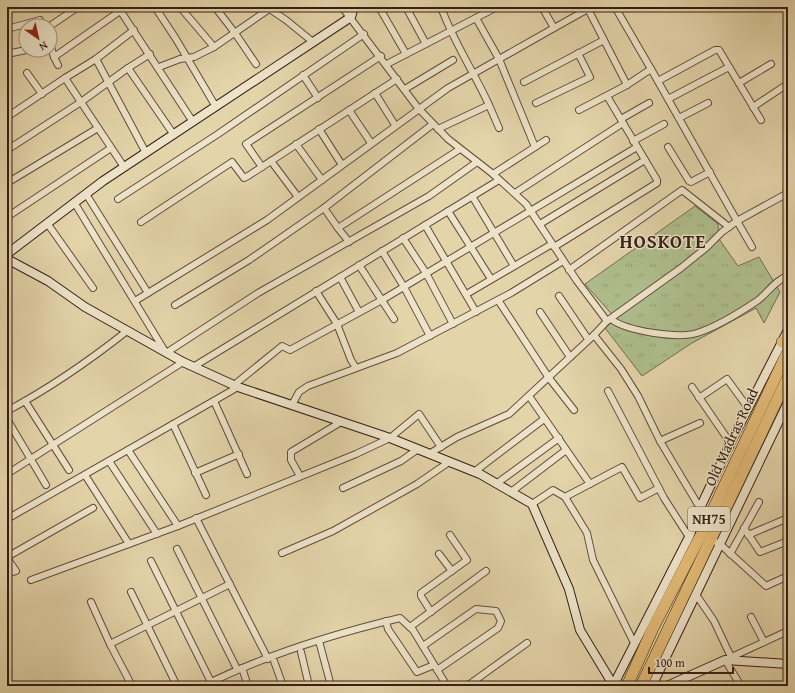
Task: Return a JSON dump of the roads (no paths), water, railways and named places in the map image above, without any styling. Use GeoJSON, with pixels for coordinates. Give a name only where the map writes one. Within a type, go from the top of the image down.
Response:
{"type":"FeatureCollection","features":[{"type":"Feature","properties":{"kind":"highway","name":"Old Madras Road"},"geometry":{"type":"LineString","coordinates":[[627,686],[653,628],[701,535],[786,346]]}},
{"type":"Feature","properties":{"kind":"highway","name":"Old Madras Road"},"geometry":{"type":"LineString","coordinates":[[641,686],[716,542],[788,377]]}},
{"type":"Feature","properties":{"kind":"street"},"geometry":{"type":"LineString","coordinates":[[58,21],[78,7]]}},
{"type":"Feature","properties":{"kind":"street"},"geometry":{"type":"LineString","coordinates":[[155,7],[176,39],[216,107]]}},
{"type":"Feature","properties":{"kind":"street"},"geometry":{"type":"LineString","coordinates":[[180,7],[214,47]]}},
{"type":"Feature","properties":{"kind":"street"},"geometry":{"type":"LineString","coordinates":[[215,7],[256,64]]}},
{"type":"Feature","properties":{"kind":"street"},"geometry":{"type":"LineString","coordinates":[[342,7],[381,56],[418,108],[460,149],[493,174],[531,211],[569,270],[609,320],[619,326],[638,331],[679,335],[696,334],[758,300],[788,276]]}},
{"type":"Feature","properties":{"kind":"street"},"geometry":{"type":"LineString","coordinates":[[7,254],[74,202],[124,167],[351,17],[354,7]]}},
{"type":"Feature","properties":{"kind":"street"},"geometry":{"type":"LineString","coordinates":[[379,7],[406,54]]}},
{"type":"Feature","properties":{"kind":"street"},"geometry":{"type":"LineString","coordinates":[[406,7],[426,44]]}},
{"type":"Feature","properties":{"kind":"street"},"geometry":{"type":"LineString","coordinates":[[440,7],[450,32],[474,73],[499,128]]}},
{"type":"Feature","properties":{"kind":"street"},"geometry":{"type":"LineString","coordinates":[[387,64],[497,7]]}},
{"type":"Feature","properties":{"kind":"street"},"geometry":{"type":"LineString","coordinates":[[542,7],[554,28]]}},
{"type":"Feature","properties":{"kind":"street"},"geometry":{"type":"LineString","coordinates":[[615,7],[752,247]]}},
{"type":"Feature","properties":{"kind":"street"},"geometry":{"type":"LineString","coordinates":[[159,67],[180,59],[194,57],[214,47],[269,8],[313,42]]}},
{"type":"Feature","properties":{"kind":"street"},"geometry":{"type":"LineString","coordinates":[[134,301],[267,220],[418,108],[474,73],[590,8],[604,40],[627,84]]}},
{"type":"Feature","properties":{"kind":"street"},"geometry":{"type":"LineString","coordinates":[[58,54],[119,9],[159,67],[161,75],[193,122]]}},
{"type":"Feature","properties":{"kind":"street"},"geometry":{"type":"LineString","coordinates":[[476,18],[499,59],[535,147]]}},
{"type":"Feature","properties":{"kind":"street"},"geometry":{"type":"LineString","coordinates":[[7,29],[18,26]]}},
{"type":"Feature","properties":{"kind":"street"},"geometry":{"type":"LineString","coordinates":[[7,117],[96,59],[134,30]]}},
{"type":"Feature","properties":{"kind":"street"},"geometry":{"type":"LineString","coordinates":[[118,199],[218,134],[364,34]]}},
{"type":"Feature","properties":{"kind":"street"},"geometry":{"type":"LineString","coordinates":[[524,82],[604,40]]}},
{"type":"Feature","properties":{"kind":"street"},"geometry":{"type":"LineString","coordinates":[[658,81],[715,50],[719,50],[761,120]]}},
{"type":"Feature","properties":{"kind":"street"},"geometry":{"type":"LineString","coordinates":[[7,54],[18,52]]}},
{"type":"Feature","properties":{"kind":"street"},"geometry":{"type":"LineString","coordinates":[[536,103],[590,77],[578,53]]}},
{"type":"Feature","properties":{"kind":"street"},"geometry":{"type":"LineString","coordinates":[[7,150],[81,102],[150,54]]}},
{"type":"Feature","properties":{"kind":"street"},"geometry":{"type":"LineString","coordinates":[[262,167],[246,144],[381,56]]}},
{"type":"Feature","properties":{"kind":"street"},"geometry":{"type":"LineString","coordinates":[[54,58],[58,65]]}},
{"type":"Feature","properties":{"kind":"street"},"geometry":{"type":"LineString","coordinates":[[96,59],[146,153]]}},
{"type":"Feature","properties":{"kind":"street"},"geometry":{"type":"LineString","coordinates":[[405,89],[453,60]]}},
{"type":"Feature","properties":{"kind":"street"},"geometry":{"type":"LineString","coordinates":[[738,83],[771,64]]}},
{"type":"Feature","properties":{"kind":"street"},"geometry":{"type":"LineString","coordinates":[[668,99],[729,67]]}},
{"type":"Feature","properties":{"kind":"street"},"geometry":{"type":"LineString","coordinates":[[128,68],[174,135]]}},
{"type":"Feature","properties":{"kind":"street"},"geometry":{"type":"LineString","coordinates":[[580,110],[607,96],[651,69]]}},
{"type":"Feature","properties":{"kind":"street"},"geometry":{"type":"LineString","coordinates":[[27,73],[42,94]]}},
{"type":"Feature","properties":{"kind":"street"},"geometry":{"type":"LineString","coordinates":[[303,75],[318,98]]}},
{"type":"Feature","properties":{"kind":"street"},"geometry":{"type":"LineString","coordinates":[[65,78],[124,167]]}},
{"type":"Feature","properties":{"kind":"street"},"geometry":{"type":"LineString","coordinates":[[141,222],[232,162],[244,178],[397,79]]}},
{"type":"Feature","properties":{"kind":"street"},"geometry":{"type":"LineString","coordinates":[[753,107],[786,85]]}},
{"type":"Feature","properties":{"kind":"street"},"geometry":{"type":"LineString","coordinates":[[375,93],[395,125]]}},
{"type":"Feature","properties":{"kind":"street"},"geometry":{"type":"LineString","coordinates":[[470,292],[514,266],[553,246],[657,183],[657,180],[607,96]]}},
{"type":"Feature","properties":{"kind":"street"},"geometry":{"type":"LineString","coordinates":[[515,194],[649,103]]}},
{"type":"Feature","properties":{"kind":"street"},"geometry":{"type":"LineString","coordinates":[[679,118],[708,104]]}},
{"type":"Feature","properties":{"kind":"street"},"geometry":{"type":"LineString","coordinates":[[175,305],[249,260],[436,127],[489,105]]}},
{"type":"Feature","properties":{"kind":"street"},"geometry":{"type":"LineString","coordinates":[[348,110],[371,143]]}},
{"type":"Feature","properties":{"kind":"street"},"geometry":{"type":"LineString","coordinates":[[633,141],[664,124]]}},
{"type":"Feature","properties":{"kind":"street"},"geometry":{"type":"LineString","coordinates":[[7,184],[98,128]]}},
{"type":"Feature","properties":{"kind":"street"},"geometry":{"type":"LineString","coordinates":[[319,129],[342,165]]}},
{"type":"Feature","properties":{"kind":"street"},"geometry":{"type":"LineString","coordinates":[[493,174],[546,140]]}},
{"type":"Feature","properties":{"kind":"street"},"geometry":{"type":"LineString","coordinates":[[296,144],[322,180]]}},
{"type":"Feature","properties":{"kind":"street"},"geometry":{"type":"LineString","coordinates":[[7,519],[214,401],[236,386],[282,346],[290,350],[382,300],[637,147]]}},
{"type":"Feature","properties":{"kind":"street"},"geometry":{"type":"LineString","coordinates":[[668,147],[688,181],[691,182],[710,172]]}},
{"type":"Feature","properties":{"kind":"street"},"geometry":{"type":"LineString","coordinates":[[7,217],[111,148]]}},
{"type":"Feature","properties":{"kind":"street"},"geometry":{"type":"LineString","coordinates":[[338,228],[460,149]]}},
{"type":"Feature","properties":{"kind":"street"},"geometry":{"type":"LineString","coordinates":[[540,224],[645,160]]}},
{"type":"Feature","properties":{"kind":"street"},"geometry":{"type":"LineString","coordinates":[[271,161],[298,197]]}},
{"type":"Feature","properties":{"kind":"street"},"geometry":{"type":"LineString","coordinates":[[166,353],[258,293],[429,196],[477,162]]}},
{"type":"Feature","properties":{"kind":"street"},"geometry":{"type":"LineString","coordinates":[[193,367],[499,180]]}},
{"type":"Feature","properties":{"kind":"street"},"geometry":{"type":"LineString","coordinates":[[569,270],[682,190],[729,227]]}},
{"type":"Feature","properties":{"kind":"street"},"geometry":{"type":"LineString","coordinates":[[429,454],[458,437],[509,414],[609,320],[708,247],[737,221],[788,193]]}},
{"type":"Feature","properties":{"kind":"street"},"geometry":{"type":"LineString","coordinates":[[86,194],[148,293]]}},
{"type":"Feature","properties":{"kind":"street"},"geometry":{"type":"LineString","coordinates":[[472,196],[514,266]]}},
{"type":"Feature","properties":{"kind":"street"},"geometry":{"type":"LineString","coordinates":[[74,202],[166,353]]}},
{"type":"Feature","properties":{"kind":"street"},"geometry":{"type":"LineString","coordinates":[[324,208],[349,242]]}},
{"type":"Feature","properties":{"kind":"street"},"geometry":{"type":"LineString","coordinates":[[448,211],[491,279]]}},
{"type":"Feature","properties":{"kind":"street"},"geometry":{"type":"LineString","coordinates":[[47,223],[93,288]]}},
{"type":"Feature","properties":{"kind":"street"},"geometry":{"type":"LineString","coordinates":[[425,225],[476,312]]}},
{"type":"Feature","properties":{"kind":"street"},"geometry":{"type":"LineString","coordinates":[[403,238],[426,273],[453,324]]}},
{"type":"Feature","properties":{"kind":"street"},"geometry":{"type":"LineString","coordinates":[[382,251],[404,286],[430,336]]}},
{"type":"Feature","properties":{"kind":"street"},"geometry":{"type":"LineString","coordinates":[[7,259],[48,281],[86,307],[182,362],[236,386],[390,438],[474,472],[532,504],[569,589],[580,630],[603,670],[615,685],[634,643],[689,537],[700,508],[748,408],[786,346],[788,330]]}},
{"type":"Feature","properties":{"kind":"street"},"geometry":{"type":"LineString","coordinates":[[292,405],[299,392],[308,386],[396,352],[430,336],[498,300],[563,261]]}},
{"type":"Feature","properties":{"kind":"street"},"geometry":{"type":"LineString","coordinates":[[359,265],[394,319]]}},
{"type":"Feature","properties":{"kind":"street"},"geometry":{"type":"LineString","coordinates":[[340,277],[359,312]]}},
{"type":"Feature","properties":{"kind":"street"},"geometry":{"type":"LineString","coordinates":[[316,291],[337,324],[351,360],[356,368]]}},
{"type":"Feature","properties":{"kind":"street"},"geometry":{"type":"LineString","coordinates":[[559,296],[588,339]]}},
{"type":"Feature","properties":{"kind":"street"},"geometry":{"type":"LineString","coordinates":[[498,300],[549,378],[574,410]]}},
{"type":"Feature","properties":{"kind":"street"},"geometry":{"type":"LineString","coordinates":[[540,312],[570,357]]}},
{"type":"Feature","properties":{"kind":"street"},"geometry":{"type":"LineString","coordinates":[[7,411],[91,360],[127,331]]}},
{"type":"Feature","properties":{"kind":"street"},"geometry":{"type":"LineString","coordinates":[[594,335],[621,369],[638,396],[660,441],[700,508]]}},
{"type":"Feature","properties":{"kind":"street"},"geometry":{"type":"LineString","coordinates":[[7,474],[182,362]]}},
{"type":"Feature","properties":{"kind":"street"},"geometry":{"type":"LineString","coordinates":[[699,398],[727,378],[748,408]]}},
{"type":"Feature","properties":{"kind":"street"},"geometry":{"type":"LineString","coordinates":[[692,387],[731,444]]}},
{"type":"Feature","properties":{"kind":"street"},"geometry":{"type":"LineString","coordinates":[[608,391],[659,488],[689,537]]}},
{"type":"Feature","properties":{"kind":"street"},"geometry":{"type":"LineString","coordinates":[[529,396],[590,484]]}},
{"type":"Feature","properties":{"kind":"street"},"geometry":{"type":"LineString","coordinates":[[25,401],[69,470]]}},
{"type":"Feature","properties":{"kind":"street"},"geometry":{"type":"LineString","coordinates":[[214,401],[247,474]]}},
{"type":"Feature","properties":{"kind":"street"},"geometry":{"type":"LineString","coordinates":[[652,686],[697,596],[716,542],[788,402]]}},
{"type":"Feature","properties":{"kind":"street"},"geometry":{"type":"LineString","coordinates":[[31,580],[178,526],[390,438],[418,414],[441,447]]}},
{"type":"Feature","properties":{"kind":"street"},"geometry":{"type":"LineString","coordinates":[[474,472],[544,419]]}},
{"type":"Feature","properties":{"kind":"street"},"geometry":{"type":"LineString","coordinates":[[7,420],[46,485]]}},
{"type":"Feature","properties":{"kind":"street"},"geometry":{"type":"LineString","coordinates":[[300,476],[291,460],[291,452],[342,422]]}},
{"type":"Feature","properties":{"kind":"street"},"geometry":{"type":"LineString","coordinates":[[660,441],[700,423]]}},
{"type":"Feature","properties":{"kind":"street"},"geometry":{"type":"LineString","coordinates":[[174,424],[206,495]]}},
{"type":"Feature","properties":{"kind":"street"},"geometry":{"type":"LineString","coordinates":[[496,484],[559,438]]}},
{"type":"Feature","properties":{"kind":"street"},"geometry":{"type":"LineString","coordinates":[[128,450],[178,526]]}},
{"type":"Feature","properties":{"kind":"street"},"geometry":{"type":"LineString","coordinates":[[343,488],[401,461],[418,450]]}},
{"type":"Feature","properties":{"kind":"street"},"geometry":{"type":"LineString","coordinates":[[511,492],[566,450]]}},
{"type":"Feature","properties":{"kind":"street"},"geometry":{"type":"LineString","coordinates":[[195,473],[238,454]]}},
{"type":"Feature","properties":{"kind":"street"},"geometry":{"type":"LineString","coordinates":[[109,461],[157,534]]}},
{"type":"Feature","properties":{"kind":"street"},"geometry":{"type":"LineString","coordinates":[[282,553],[333,532],[417,484],[449,462]]}},
{"type":"Feature","properties":{"kind":"street"},"geometry":{"type":"LineString","coordinates":[[566,497],[622,467],[640,498],[659,488]]}},
{"type":"Feature","properties":{"kind":"street"},"geometry":{"type":"LineString","coordinates":[[85,475],[129,544]]}},
{"type":"Feature","properties":{"kind":"street"},"geometry":{"type":"LineString","coordinates":[[532,504],[553,490],[566,497],[587,533],[593,560],[634,643]]}},
{"type":"Feature","properties":{"kind":"street"},"geometry":{"type":"LineString","coordinates":[[730,554],[759,502]]}},
{"type":"Feature","properties":{"kind":"street"},"geometry":{"type":"LineString","coordinates":[[7,574],[16,571],[7,558],[93,508]]}},
{"type":"Feature","properties":{"kind":"street"},"geometry":{"type":"LineString","coordinates":[[196,518],[271,660],[282,686]]}},
{"type":"Feature","properties":{"kind":"street"},"geometry":{"type":"LineString","coordinates":[[748,535],[788,518]]}},
{"type":"Feature","properties":{"kind":"street"},"geometry":{"type":"LineString","coordinates":[[744,528],[760,552],[788,541]]}},
{"type":"Feature","properties":{"kind":"street"},"geometry":{"type":"LineString","coordinates":[[431,612],[421,596],[421,593],[467,560],[450,535]]}},
{"type":"Feature","properties":{"kind":"street"},"geometry":{"type":"LineString","coordinates":[[716,542],[766,586],[788,576]]}},
{"type":"Feature","properties":{"kind":"street"},"geometry":{"type":"LineString","coordinates":[[177,549],[201,599],[248,686]]}},
{"type":"Feature","properties":{"kind":"street"},"geometry":{"type":"LineString","coordinates":[[439,554],[452,571]]}},
{"type":"Feature","properties":{"kind":"street"},"geometry":{"type":"LineString","coordinates":[[151,562],[177,611],[211,682]]}},
{"type":"Feature","properties":{"kind":"street"},"geometry":{"type":"LineString","coordinates":[[410,627],[486,572]]}},
{"type":"Feature","properties":{"kind":"street"},"geometry":{"type":"LineString","coordinates":[[110,644],[230,584]]}},
{"type":"Feature","properties":{"kind":"street"},"geometry":{"type":"LineString","coordinates":[[131,592],[177,686]]}},
{"type":"Feature","properties":{"kind":"street"},"geometry":{"type":"LineString","coordinates":[[697,596],[714,621],[728,658],[741,686]]}},
{"type":"Feature","properties":{"kind":"street"},"geometry":{"type":"LineString","coordinates":[[92,602],[110,644],[132,686]]}},
{"type":"Feature","properties":{"kind":"street"},"geometry":{"type":"LineString","coordinates":[[386,622],[388,629],[417,672],[435,668],[498,628],[501,621],[496,611],[476,609],[423,646]]}},
{"type":"Feature","properties":{"kind":"street"},"geometry":{"type":"LineString","coordinates":[[751,617],[764,642]]}},
{"type":"Feature","properties":{"kind":"street"},"geometry":{"type":"LineString","coordinates":[[203,686],[239,668],[271,660],[346,631],[400,618],[410,627],[447,686]]}},
{"type":"Feature","properties":{"kind":"street"},"geometry":{"type":"LineString","coordinates":[[667,686],[684,682],[728,658],[788,631]]}},
{"type":"Feature","properties":{"kind":"street"},"geometry":{"type":"LineString","coordinates":[[319,641],[332,686]]}},
{"type":"Feature","properties":{"kind":"street"},"geometry":{"type":"LineString","coordinates":[[467,686],[527,643]]}},
{"type":"Feature","properties":{"kind":"street"},"geometry":{"type":"LineString","coordinates":[[301,652],[309,686]]}},
{"type":"Feature","properties":{"kind":"street"},"geometry":{"type":"LineString","coordinates":[[728,658],[788,664]]}},
{"type":"Feature","properties":{"kind":"district","name":"HOSKOTE"},"geometry":{"type":"Point","coordinates":[663,241]}}]}
